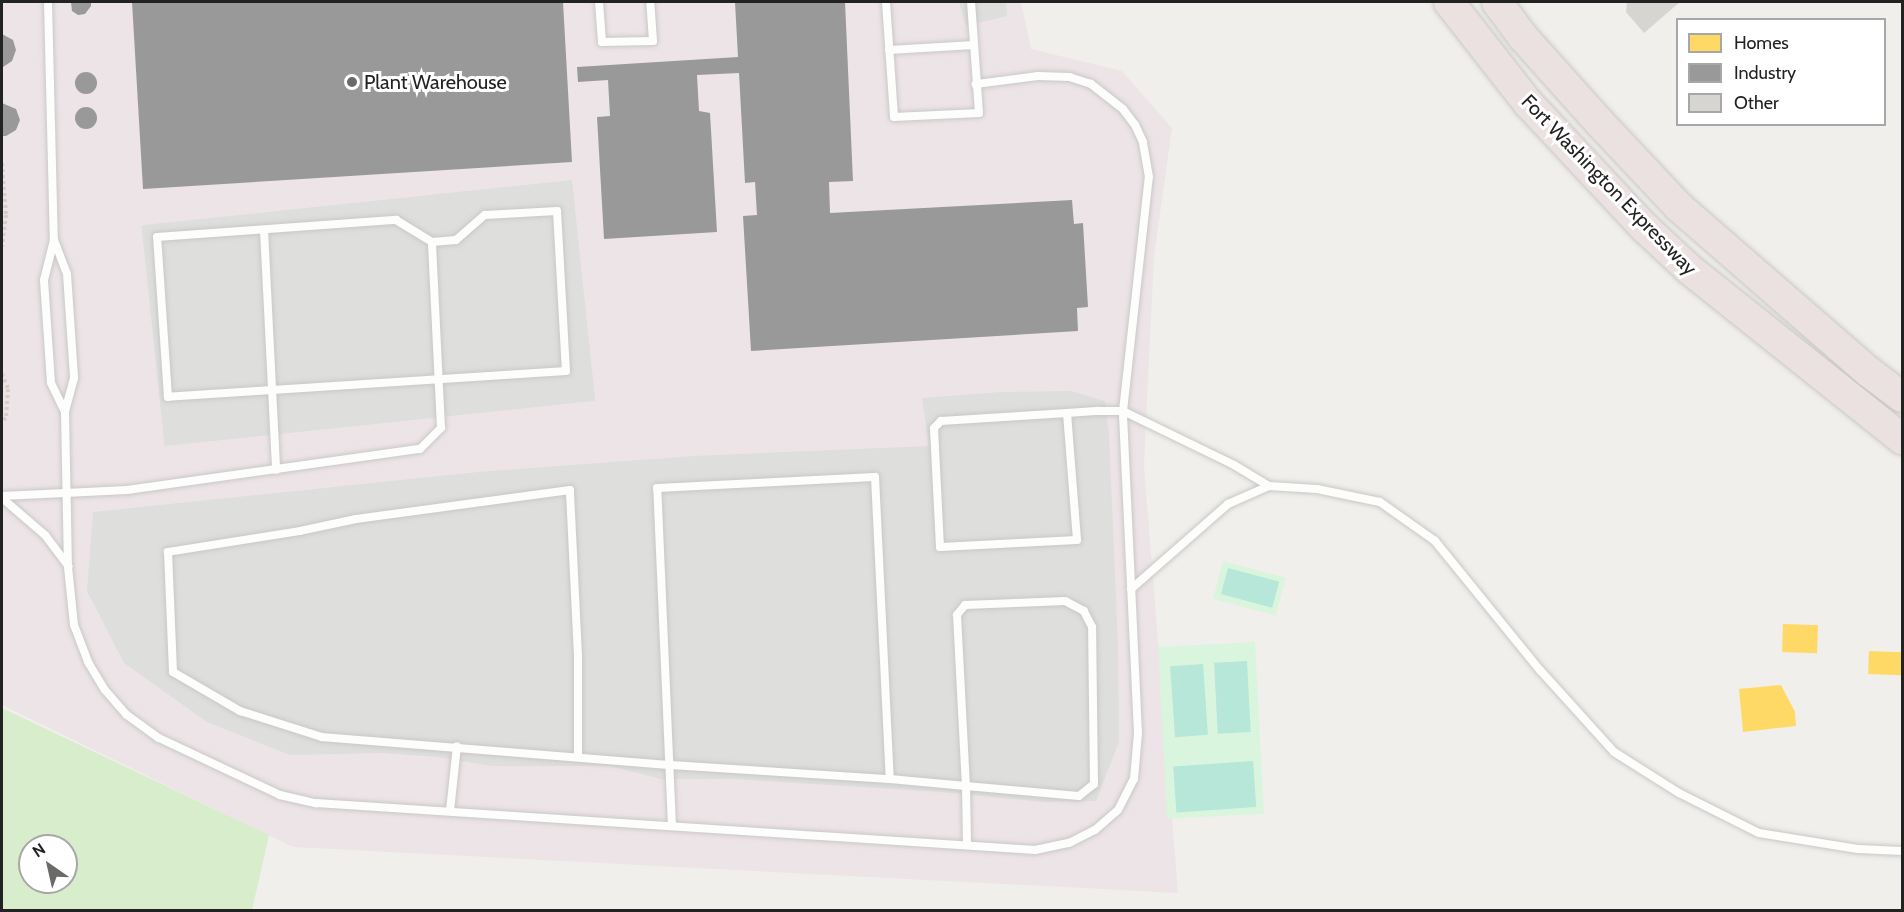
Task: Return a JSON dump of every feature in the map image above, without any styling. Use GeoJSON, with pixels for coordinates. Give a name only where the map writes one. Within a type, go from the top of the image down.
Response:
{"type":"FeatureCollection","features":[{"type":"Feature","properties":{"kind":"highway","name":"Fort Washington Expressway"},"geometry":{"type":"LineString","coordinates":[[1449,2],[1528,103],[1644,226],[1689,269],[1742,313],[1902,439]]}},
{"type":"Feature","properties":{"kind":"highway","name":"Fort Washington Expressway"},"geometry":{"type":"LineString","coordinates":[[1497,2],[1524,37],[1600,123],[1679,207],[1869,372],[1902,397]]}},
{"type":"Feature","properties":{"kind":"lane"},"geometry":{"type":"LineString","coordinates":[[48,2],[54,240],[44,280],[51,383],[64,412]]}},
{"type":"Feature","properties":{"kind":"lane"},"geometry":{"type":"LineString","coordinates":[[599,2],[602,42],[653,41],[650,2]]}},
{"type":"Feature","properties":{"kind":"lane"},"geometry":{"type":"LineString","coordinates":[[886,2],[894,117],[979,113],[971,2]]}},
{"type":"Feature","properties":{"kind":"lane"},"geometry":{"type":"LineString","coordinates":[[890,50],[974,45]]}},
{"type":"Feature","properties":{"kind":"lane"},"geometry":{"type":"LineString","coordinates":[[54,240],[67,274],[74,378],[64,412],[68,494],[68,567],[74,625],[88,662],[105,690],[127,715],[159,738],[280,795],[316,803],[1035,850],[1069,843],[1095,830],[1118,810],[1134,779],[1138,733],[1123,411],[1149,177],[1143,142],[1135,125],[1107,94],[1091,84],[1070,77],[1038,76],[976,84]]}},
{"type":"Feature","properties":{"kind":"lane"},"geometry":{"type":"LineString","coordinates":[[557,211],[566,371],[168,397],[157,237],[264,230],[396,220],[432,242],[456,240],[485,215],[557,211]]}},
{"type":"Feature","properties":{"kind":"lane"},"geometry":{"type":"LineString","coordinates":[[264,230],[276,470]]}},
{"type":"Feature","properties":{"kind":"lane"},"geometry":{"type":"LineString","coordinates":[[2,497],[159,486],[420,449],[441,428],[432,242]]}},
{"type":"Feature","properties":{"kind":"lane"},"geometry":{"type":"LineString","coordinates":[[1067,413],[1077,540],[940,547],[934,428],[941,421],[1067,413],[1123,411],[1234,465],[1269,486]]}},
{"type":"Feature","properties":{"kind":"lane"},"geometry":{"type":"LineString","coordinates":[[672,826],[657,488],[875,477],[890,779]]}},
{"type":"Feature","properties":{"kind":"lane"},"geometry":{"type":"LineString","coordinates":[[1131,589],[1228,504],[1269,486],[1317,489],[1380,502],[1435,541],[1540,670],[1614,752],[1679,793],[1758,833],[1858,849],[1902,850]]}},
{"type":"Feature","properties":{"kind":"lane"},"geometry":{"type":"LineString","coordinates":[[578,757],[578,656],[570,490],[356,519],[300,531],[168,552],[173,672],[240,711],[322,737],[457,746],[578,757],[671,765],[890,779],[966,786],[1078,796],[1094,784],[1092,627],[1084,611],[1065,601],[964,605],[957,615],[966,786],[968,845]]}},
{"type":"Feature","properties":{"kind":"lane"},"geometry":{"type":"LineString","coordinates":[[2,497],[45,534],[68,567]]}},
{"type":"Feature","properties":{"kind":"lane"},"geometry":{"type":"LineString","coordinates":[[450,811],[457,746]]}},
{"type":"Feature","properties":{"kind":"path"},"geometry":{"type":"LineString","coordinates":[[2,163],[6,215],[2,247]]}},
{"type":"Feature","properties":{"kind":"path"},"geometry":{"type":"LineString","coordinates":[[2,374],[8,389],[6,418],[2,422]]}},
{"type":"Feature","properties":{"kind":"shaded area"},"geometry":{"type":"Polygon","coordinates":[[[2,2],[1021,2],[1031,49],[1122,71],[1172,128],[1154,256],[1144,465],[1178,893],[293,847],[2,705],[2,2]]]}},
{"type":"Feature","properties":{"kind":"shaded area"},"geometry":{"type":"Polygon","coordinates":[[[959,2],[1006,2],[1007,16],[966,26],[959,2]]]}},
{"type":"Feature","properties":{"kind":"shaded area"},"geometry":{"type":"Polygon","coordinates":[[[572,180],[595,401],[165,446],[141,225],[572,180]]]}},
{"type":"Feature","properties":{"kind":"shaded area"},"geometry":{"type":"Polygon","coordinates":[[[1071,391],[1105,401],[1109,434],[1118,647],[1119,742],[1096,801],[1044,802],[942,792],[735,779],[661,779],[610,766],[491,766],[438,757],[383,753],[290,755],[207,722],[124,663],[87,591],[93,512],[478,472],[693,456],[929,446],[922,398],[1001,392],[1071,391]]]}},
{"type":"Feature","properties":{"kind":"green space"},"geometry":{"type":"Polygon","coordinates":[[[1223,561],[1286,578],[1276,615],[1213,599],[1223,561]]]}},
{"type":"Feature","properties":{"kind":"green space"},"geometry":{"type":"Polygon","coordinates":[[[1228,568],[1279,582],[1272,608],[1221,594],[1228,568]]]}},
{"type":"Feature","properties":{"kind":"green space"},"geometry":{"type":"Polygon","coordinates":[[[1255,642],[1264,814],[1167,819],[1158,647],[1255,642]]]}},
{"type":"Feature","properties":{"kind":"green space"},"geometry":{"type":"Polygon","coordinates":[[[1247,661],[1251,732],[1218,734],[1214,663],[1247,661]]]}},
{"type":"Feature","properties":{"kind":"green space"},"geometry":{"type":"Polygon","coordinates":[[[1203,664],[1208,735],[1175,737],[1170,666],[1203,664]]]}},
{"type":"Feature","properties":{"kind":"green space"},"geometry":{"type":"Polygon","coordinates":[[[2,708],[269,835],[252,910],[2,910],[2,708]]]}},
{"type":"Feature","properties":{"kind":"green space"},"geometry":{"type":"Polygon","coordinates":[[[1253,761],[1256,807],[1176,812],[1173,767],[1253,761]]]}},
{"type":"Feature","properties":{"kind":"building: Homes"},"geometry":{"type":"Polygon","coordinates":[[[1783,624],[1818,625],[1817,653],[1782,652],[1783,624]]]}},
{"type":"Feature","properties":{"kind":"building: Homes"},"geometry":{"type":"Polygon","coordinates":[[[1869,651],[1902,652],[1901,675],[1868,674],[1869,651]]]}},
{"type":"Feature","properties":{"kind":"building: Homes"},"geometry":{"type":"Polygon","coordinates":[[[1781,685],[1795,712],[1796,726],[1743,732],[1739,689],[1781,685]]]}},
{"type":"Feature","properties":{"kind":"building: Industry"},"geometry":{"type":"Polygon","coordinates":[[[71,2],[91,2],[91,6],[85,14],[78,15],[72,11],[71,2]]]}},
{"type":"Feature","properties":{"kind":"building: Industry","name":"Plant Warehouse"},"geometry":{"type":"Polygon","coordinates":[[[132,2],[563,2],[572,162],[143,189],[132,2]]]}},
{"type":"Feature","properties":{"kind":"building: Industry"},"geometry":{"type":"Polygon","coordinates":[[[735,2],[845,2],[853,181],[829,182],[830,213],[1072,200],[1074,224],[1083,223],[1088,307],[1077,308],[1078,331],[751,351],[743,216],[757,215],[755,182],[745,183],[739,73],[697,75],[699,111],[710,113],[717,232],[604,239],[597,117],[610,116],[608,80],[578,82],[577,67],[738,57],[735,2]]]}},
{"type":"Feature","properties":{"kind":"building: Industry"},"geometry":{"type":"Polygon","coordinates":[[[2,34],[13,40],[16,50],[12,61],[3,67],[2,34]]]}},
{"type":"Feature","properties":{"kind":"building: Industry"},"geometry":{"type":"Polygon","coordinates":[[[86,72],[94,75],[97,83],[94,91],[86,94],[78,91],[75,83],[78,75],[86,72]]]}},
{"type":"Feature","properties":{"kind":"building: Industry"},"geometry":{"type":"Polygon","coordinates":[[[2,103],[16,109],[20,120],[16,130],[6,136],[2,136],[2,103]]]}},
{"type":"Feature","properties":{"kind":"building: Industry"},"geometry":{"type":"Polygon","coordinates":[[[86,107],[96,114],[97,118],[90,128],[86,129],[76,122],[75,118],[82,108],[86,107]]]}},
{"type":"Feature","properties":{"kind":"building: Other"},"geometry":{"type":"Polygon","coordinates":[[[1627,2],[1680,2],[1644,33],[1626,12],[1627,2]]]}},
{"type":"Feature","properties":{"kind":"place","name":"Plant Warehouse"},"geometry":{"type":"Point","coordinates":[352,82]}}]}
